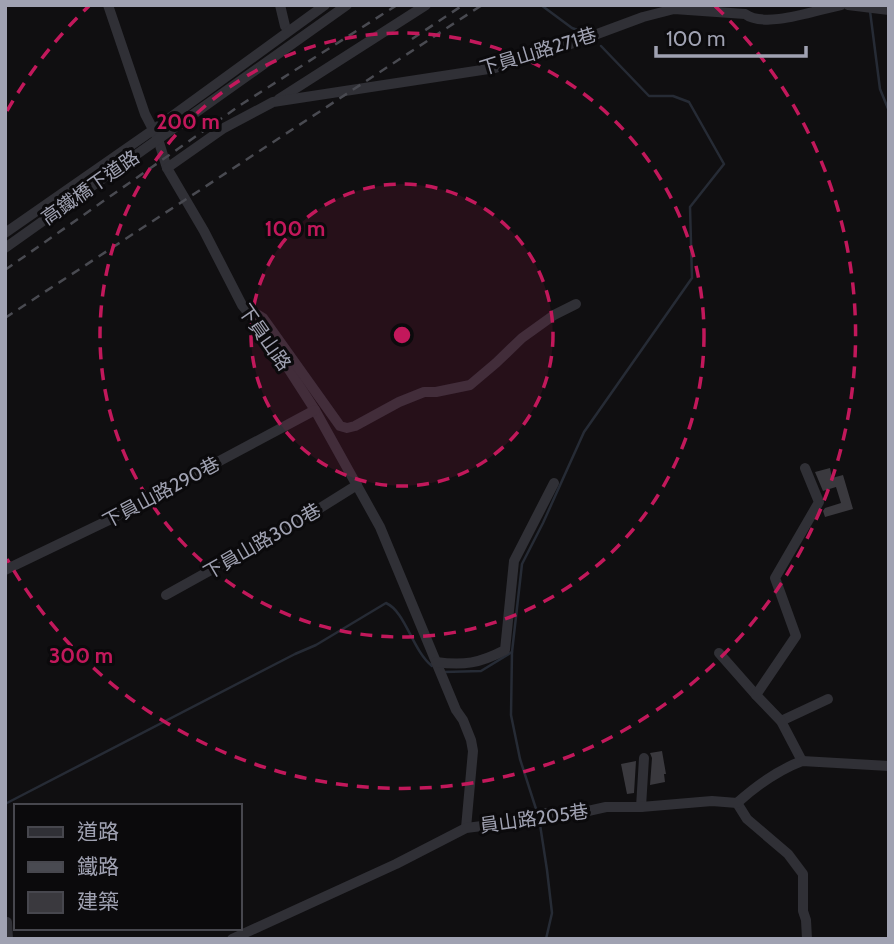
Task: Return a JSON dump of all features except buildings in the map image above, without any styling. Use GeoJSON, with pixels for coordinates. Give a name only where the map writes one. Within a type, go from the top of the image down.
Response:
{"type":"FeatureCollection","features":[{"type":"Feature","properties":{"kind":"street"},"geometry":{"type":"LineString","coordinates":[[280,5],[285,26]]}},
{"type":"Feature","properties":{"kind":"street","name":"高鐵橋下道路"},"geometry":{"type":"LineString","coordinates":[[5,248],[325,5]]}},
{"type":"Feature","properties":{"kind":"street","name":"高鐵橋下道路"},"geometry":{"type":"LineString","coordinates":[[5,233],[347,5]]}},
{"type":"Feature","properties":{"kind":"street"},"geometry":{"type":"LineString","coordinates":[[273,102],[426,5]]}},
{"type":"Feature","properties":{"kind":"street","name":"下員山路271巷"},"geometry":{"type":"LineString","coordinates":[[167,168],[225,128],[273,102],[495,68],[546,53],[643,17],[674,9],[745,14],[752,19],[781,19],[841,5]]}},
{"type":"Feature","properties":{"kind":"street"},"geometry":{"type":"LineString","coordinates":[[848,5],[885,10]]}},
{"type":"Feature","properties":{"kind":"street","name":"下員山路"},"geometry":{"type":"LineString","coordinates":[[109,6],[130,73],[167,168],[204,231],[242,305],[268,337],[315,410],[380,527],[456,710],[463,720],[473,751],[466,828]]}},
{"type":"Feature","properties":{"kind":"street"},"geometry":{"type":"LineString","coordinates":[[242,305],[263,318],[340,426],[347,428],[424,392],[436,393],[470,385],[522,338],[554,315],[576,304]]}},
{"type":"Feature","properties":{"kind":"street","name":"下員山路290巷"},"geometry":{"type":"LineString","coordinates":[[5,570],[109,520],[315,410]]}},
{"type":"Feature","properties":{"kind":"street"},"geometry":{"type":"LineString","coordinates":[[757,695],[796,636],[775,578],[819,502],[805,468]]}},
{"type":"Feature","properties":{"kind":"street"},"geometry":{"type":"LineString","coordinates":[[436,662],[471,664],[505,650],[514,561],[554,483]]}},
{"type":"Feature","properties":{"kind":"street","name":"下員山路300巷"},"geometry":{"type":"LineString","coordinates":[[166,595],[301,520],[357,485]]}},
{"type":"Feature","properties":{"kind":"street"},"geometry":{"type":"LineString","coordinates":[[719,653],[781,721],[802,761]]}},
{"type":"Feature","properties":{"kind":"street"},"geometry":{"type":"LineString","coordinates":[[781,721],[828,699]]}},
{"type":"Feature","properties":{"kind":"street"},"geometry":{"type":"LineString","coordinates":[[641,807],[644,758]]}},
{"type":"Feature","properties":{"kind":"street"},"geometry":{"type":"LineString","coordinates":[[807,939],[803,911],[803,874],[788,854],[747,819],[737,803],[759,785],[802,761],[889,766]]}},
{"type":"Feature","properties":{"kind":"street","name":"員山路205巷"},"geometry":{"type":"LineString","coordinates":[[239,937],[396,864],[466,828],[504,826],[535,815],[579,813],[606,807],[712,801],[737,803]]}},
{"type":"Feature","properties":{"kind":"street"},"geometry":{"type":"LineString","coordinates":[[7,922],[8,939]]}},
{"type":"Feature","properties":{"kind":"waterway"},"geometry":{"type":"LineString","coordinates":[[541,5],[572,28],[586,33]]}},
{"type":"Feature","properties":{"kind":"waterway"},"geometry":{"type":"LineString","coordinates":[[870,11],[880,89],[889,111]]}},
{"type":"Feature","properties":{"kind":"waterway"},"geometry":{"type":"LineString","coordinates":[[537,812],[520,759],[511,715],[512,652],[522,564],[584,432],[692,278],[690,207],[724,164],[689,102],[673,96],[649,96],[601,46]]}},
{"type":"Feature","properties":{"kind":"waterway"},"geometry":{"type":"LineString","coordinates":[[5,804],[316,645],[386,603],[399,614],[419,651],[432,666]]}},
{"type":"Feature","properties":{"kind":"waterway"},"geometry":{"type":"LineString","coordinates":[[444,672],[481,671],[512,652]]}},
{"type":"Feature","properties":{"kind":"waterway"},"geometry":{"type":"LineString","coordinates":[[539,818],[552,913],[546,939]]}},
{"type":"Feature","properties":{"kind":"waterway"},"geometry":{"type":"LineString","coordinates":[[5,902],[5,911]]}},
{"type":"Feature","properties":{"kind":"railway"},"geometry":{"type":"LineString","coordinates":[[5,270],[242,104],[397,5]]}},
{"type":"Feature","properties":{"kind":"railway"},"geometry":{"type":"LineString","coordinates":[[412,39],[463,5]]}},
{"type":"Feature","properties":{"kind":"railway"},"geometry":{"type":"LineString","coordinates":[[5,318],[482,5]]}}]}
